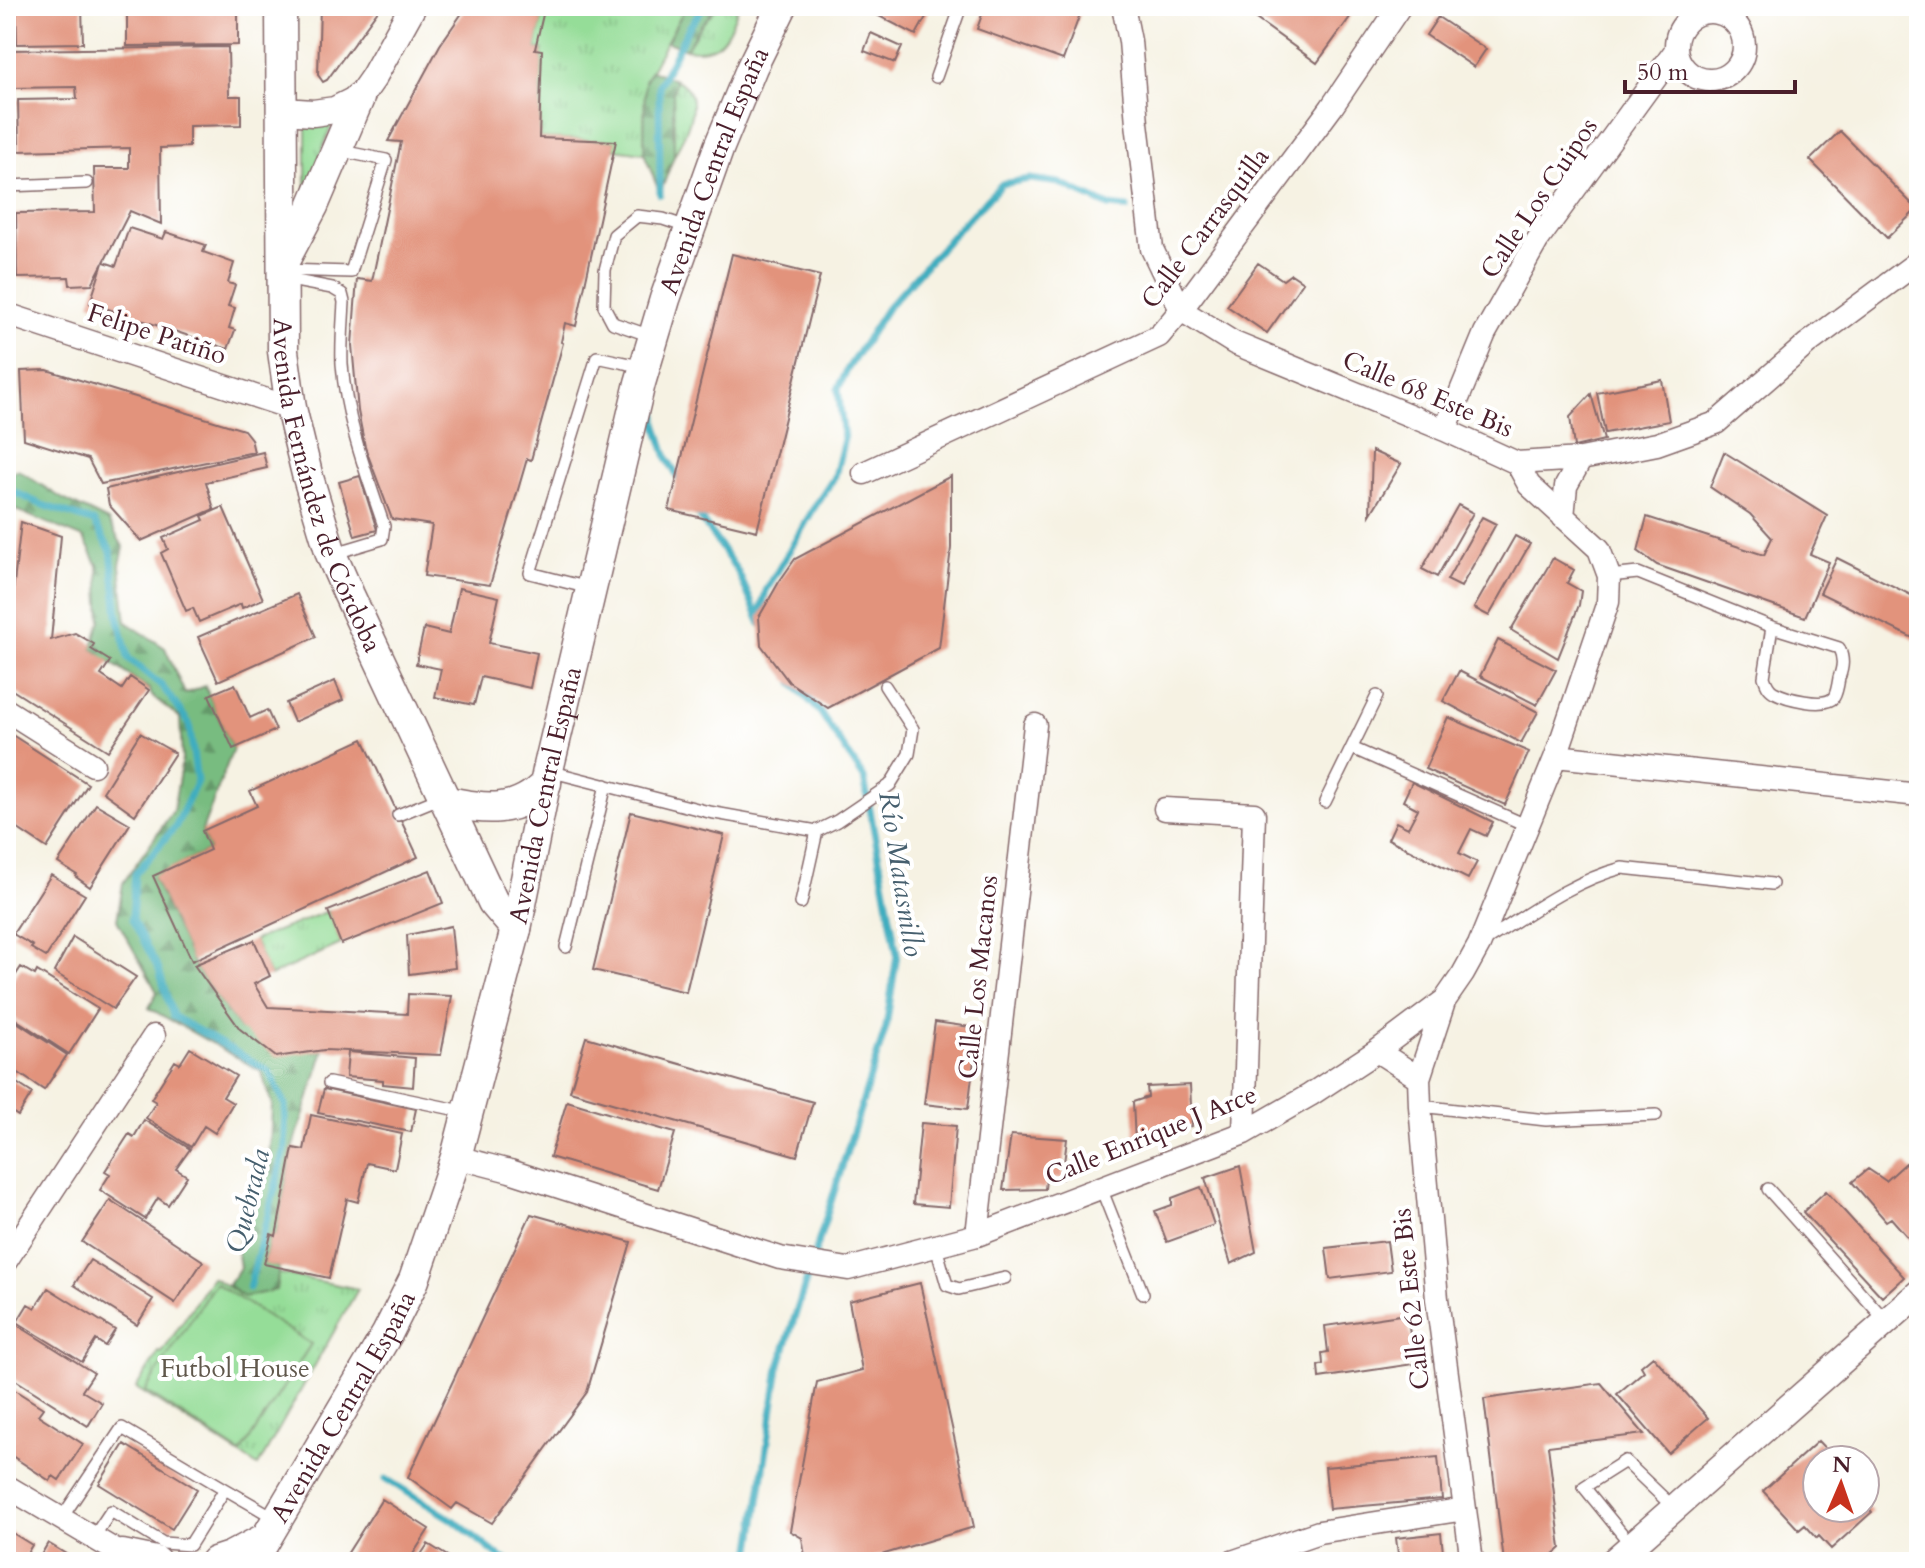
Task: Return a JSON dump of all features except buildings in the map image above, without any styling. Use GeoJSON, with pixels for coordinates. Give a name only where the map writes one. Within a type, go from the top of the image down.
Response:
{"type":"FeatureCollection","features":[{"type":"Feature","properties":{"kind":"main road","name":"Avenida Fernández de Córdoba"},"geometry":{"type":"LineString","coordinates":[[281,6],[283,351],[291,408],[307,474],[331,554],[493,902],[516,929]]}},
{"type":"Feature","properties":{"kind":"main road","name":"Avenida Central España"},"geometry":{"type":"LineString","coordinates":[[267,1545],[387,1334],[414,1280],[456,1157],[516,929],[547,777],[645,367],[719,147],[752,67],[782,6]]}},
{"type":"Feature","properties":{"kind":"main road"},"geometry":{"type":"LineString","coordinates":[[283,270],[359,98]]}},
{"type":"Feature","properties":{"kind":"main road"},"geometry":{"type":"LineString","coordinates":[[445,799],[485,808],[516,805],[534,796],[547,777]]}},
{"type":"Feature","properties":{"kind":"main road"},"geometry":{"type":"LineString","coordinates":[[215,1562],[267,1545]]}},
{"type":"Feature","properties":{"kind":"main road"},"geometry":{"type":"LineString","coordinates":[[128,1558],[156,1562]]}},
{"type":"Feature","properties":{"kind":"street"},"geometry":{"type":"LineString","coordinates":[[283,111],[313,113],[335,110],[359,98],[413,6]]}},
{"type":"Feature","properties":{"kind":"street","name":"Calle Carrasquilla"},"geometry":{"type":"LineString","coordinates":[[864,473],[1159,336],[1331,108],[1400,6]]}},
{"type":"Feature","properties":{"kind":"street"},"geometry":{"type":"LineString","coordinates":[[1127,7],[1152,249],[1181,310]]}},
{"type":"Feature","properties":{"kind":"street","name":"Calle Los Cuipos"},"geometry":{"type":"LineString","coordinates":[[1445,430],[1485,333],[1537,241],[1676,50]]}},
{"type":"Feature","properties":{"kind":"street","name":"Calle 68 Este Bis"},"geometry":{"type":"LineString","coordinates":[[1181,310],[1234,343],[1517,463],[1581,459],[1657,444],[1716,423],[1807,344],[1919,261]]}},
{"type":"Feature","properties":{"kind":"street","name":"Felipe Patiño"},"geometry":{"type":"LineString","coordinates":[[6,314],[291,408]]}},
{"type":"Feature","properties":{"kind":"street"},"geometry":{"type":"LineString","coordinates":[[1563,517],[1566,486],[1581,459]]}},
{"type":"Feature","properties":{"kind":"street"},"geometry":{"type":"LineString","coordinates":[[1517,463],[1529,485],[1599,549],[1609,576]]}},
{"type":"Feature","properties":{"kind":"street","name":"Calle Enrique J Arce"},"geometry":{"type":"LineString","coordinates":[[456,1157],[510,1171],[780,1258],[848,1269],[977,1235],[1244,1133],[1377,1051],[1445,1000],[1463,974],[1479,945],[1556,756],[1608,602],[1609,576]]}},
{"type":"Feature","properties":{"kind":"street"},"geometry":{"type":"LineString","coordinates":[[6,710],[93,765]]}},
{"type":"Feature","properties":{"kind":"street","name":"Calle Los Macanos"},"geometry":{"type":"LineString","coordinates":[[977,1235],[1035,725]]}},
{"type":"Feature","properties":{"kind":"street"},"geometry":{"type":"LineString","coordinates":[[1556,756],[1919,795]]}},
{"type":"Feature","properties":{"kind":"street"},"geometry":{"type":"LineString","coordinates":[[1165,809],[1254,814],[1244,1133]]}},
{"type":"Feature","properties":{"kind":"street"},"geometry":{"type":"LineString","coordinates":[[1377,1051],[1419,1078],[1445,1000]]}},
{"type":"Feature","properties":{"kind":"street"},"geometry":{"type":"LineString","coordinates":[[6,1261],[154,1036]]}},
{"type":"Feature","properties":{"kind":"street","name":"Calle 62 Este Bis"},"geometry":{"type":"LineString","coordinates":[[1419,1078],[1437,1299],[1472,1562]]}},
{"type":"Feature","properties":{"kind":"street"},"geometry":{"type":"LineString","coordinates":[[1629,1557],[1674,1508],[1919,1293]]}},
{"type":"Feature","properties":{"kind":"street"},"geometry":{"type":"LineString","coordinates":[[6,1486],[128,1558]]}},
{"type":"Feature","properties":{"kind":"street"},"geometry":{"type":"LineString","coordinates":[[1232,1562],[1319,1532],[1465,1509]]}},
{"type":"Feature","properties":{"kind":"lane"},"geometry":{"type":"LineString","coordinates":[[936,77],[961,6]]}},
{"type":"Feature","properties":{"kind":"lane"},"geometry":{"type":"LineString","coordinates":[[283,270],[351,272],[386,160],[336,150]]}},
{"type":"Feature","properties":{"kind":"lane"},"geometry":{"type":"LineString","coordinates":[[6,186],[87,183]]}},
{"type":"Feature","properties":{"kind":"lane"},"geometry":{"type":"LineString","coordinates":[[654,337],[613,323],[604,306],[605,270],[614,235],[637,216],[663,219],[690,228]]}},
{"type":"Feature","properties":{"kind":"lane"},"geometry":{"type":"LineString","coordinates":[[283,270],[342,294],[342,363],[349,414],[384,526],[382,539],[331,554]]}},
{"type":"Feature","properties":{"kind":"lane"},"geometry":{"type":"LineString","coordinates":[[591,589],[530,573],[597,357],[645,367]]}},
{"type":"Feature","properties":{"kind":"lane"},"geometry":{"type":"LineString","coordinates":[[1609,576],[1638,573],[1772,627],[1839,648],[1843,667],[1833,697],[1825,703],[1814,703],[1772,692],[1764,677],[1772,627]]}},
{"type":"Feature","properties":{"kind":"lane"},"geometry":{"type":"LineString","coordinates":[[547,777],[606,785],[709,812],[817,831],[890,785],[909,754],[913,729],[885,686]]}},
{"type":"Feature","properties":{"kind":"lane"},"geometry":{"type":"LineString","coordinates":[[1325,802],[1377,696]]}},
{"type":"Feature","properties":{"kind":"lane"},"geometry":{"type":"LineString","coordinates":[[1352,748],[1529,827]]}},
{"type":"Feature","properties":{"kind":"lane"},"geometry":{"type":"LineString","coordinates":[[566,947],[606,785]]}},
{"type":"Feature","properties":{"kind":"lane"},"geometry":{"type":"LineString","coordinates":[[398,815],[445,799]]}},
{"type":"Feature","properties":{"kind":"lane"},"geometry":{"type":"LineString","coordinates":[[801,903],[817,831]]}},
{"type":"Feature","properties":{"kind":"lane"},"geometry":{"type":"LineString","coordinates":[[1479,945],[1554,898],[1602,873],[1622,868],[1772,884]]}},
{"type":"Feature","properties":{"kind":"lane"},"geometry":{"type":"LineString","coordinates":[[329,1083],[467,1112]]}},
{"type":"Feature","properties":{"kind":"lane"},"geometry":{"type":"LineString","coordinates":[[1420,1106],[1546,1120],[1656,1115]]}},
{"type":"Feature","properties":{"kind":"lane"},"geometry":{"type":"LineString","coordinates":[[1101,1188],[1143,1294]]}},
{"type":"Feature","properties":{"kind":"lane"},"geometry":{"type":"LineString","coordinates":[[1768,1189],[1887,1322]]}},
{"type":"Feature","properties":{"kind":"lane"},"geometry":{"type":"LineString","coordinates":[[936,1247],[947,1285],[953,1288],[1005,1278]]}},
{"type":"Feature","properties":{"kind":"lane"},"geometry":{"type":"LineString","coordinates":[[61,1519],[122,1428],[225,1489],[267,1545]]}},
{"type":"Feature","properties":{"kind":"lane"},"geometry":{"type":"LineString","coordinates":[[1629,1557],[1584,1487],[1625,1461],[1674,1508]]}},
{"type":"Feature","properties":{"kind":"lane"},"geometry":{"type":"LineString","coordinates":[[93,1538],[111,1511],[163,1543],[190,1545],[225,1489]]}},
{"type":"Feature","properties":{"kind":"green space"},"geometry":{"type":"Polygon","coordinates":[[[545,6],[686,6],[645,81],[644,153],[614,149],[615,141],[539,138],[542,50],[535,49],[545,6]]]}},
{"type":"Feature","properties":{"kind":"green space"},"geometry":{"type":"Polygon","coordinates":[[[686,6],[718,6],[686,49],[667,42],[686,6]]]}},
{"type":"Feature","properties":{"kind":"green space"},"geometry":{"type":"Polygon","coordinates":[[[718,6],[739,6],[722,41],[708,49],[686,49],[701,25],[718,6]]]}},
{"type":"Feature","properties":{"kind":"green space"},"geometry":{"type":"Polygon","coordinates":[[[651,70],[675,80],[674,156],[660,194],[644,153],[645,81],[651,70]]]}},
{"type":"Feature","properties":{"kind":"green space"},"geometry":{"type":"Polygon","coordinates":[[[675,80],[685,86],[692,104],[688,126],[674,156],[673,93],[675,80]]]}},
{"type":"Feature","properties":{"kind":"green space"},"geometry":{"type":"Polygon","coordinates":[[[332,124],[306,191],[306,128],[308,125],[321,127],[332,124]]]}},
{"type":"Feature","properties":{"kind":"green space"},"geometry":{"type":"Polygon","coordinates":[[[18,470],[63,499],[108,521],[124,548],[120,565],[126,622],[165,648],[185,694],[205,686],[233,749],[202,831],[210,850],[153,877],[194,965],[240,1029],[324,1050],[293,1148],[276,1236],[271,1235],[264,1263],[279,1267],[276,1290],[244,1297],[227,1286],[240,1268],[237,1248],[245,1208],[269,1167],[272,1104],[261,1071],[149,1008],[157,992],[117,920],[123,883],[173,811],[182,760],[180,718],[152,696],[149,689],[91,649],[101,622],[98,566],[84,538],[6,506],[7,474],[18,470]]]}},
{"type":"Feature","properties":{"kind":"green space"},"geometry":{"type":"Polygon","coordinates":[[[328,911],[341,944],[270,976],[254,940],[328,911]]]}},
{"type":"Feature","properties":{"kind":"green space","name":"Futbol House"},"geometry":{"type":"Polygon","coordinates":[[[278,1273],[358,1289],[258,1466],[136,1388],[212,1277],[244,1297],[275,1290],[278,1273]]]}},
{"type":"Feature","properties":{"kind":"green space","name":"Futbol House"},"geometry":{"type":"Polygon","coordinates":[[[215,1283],[311,1344],[241,1453],[145,1391],[215,1283]]]}},
{"type":"Feature","properties":{"kind":"waterway","name":"Río Matasnillo"},"geometry":{"type":"LineString","coordinates":[[660,194],[659,85],[688,29],[704,6]]}},
{"type":"Feature","properties":{"kind":"waterway"},"geometry":{"type":"LineString","coordinates":[[759,617],[766,591],[835,476],[844,439],[838,389],[887,308],[1002,184],[1030,179],[1059,183],[1109,206],[1127,208]]}},
{"type":"Feature","properties":{"kind":"waterway","name":"Río Matasnillo"},"geometry":{"type":"LineString","coordinates":[[656,377],[656,423],[667,458],[682,485]]}},
{"type":"Feature","properties":{"kind":"waterway","name":"Quebrada"},"geometry":{"type":"LineString","coordinates":[[6,488],[40,504],[94,522],[111,551],[118,616],[128,658],[162,686],[189,723],[197,781],[176,826],[135,874],[132,919],[159,970],[173,1016],[269,1071],[285,1104],[285,1149],[249,1288]]}},
{"type":"Feature","properties":{"kind":"waterway","name":"Río Matasnillo"},"geometry":{"type":"LineString","coordinates":[[695,510],[738,572],[761,624]]}},
{"type":"Feature","properties":{"kind":"waterway","name":"Río Matasnillo"},"geometry":{"type":"LineString","coordinates":[[750,1562],[779,1367],[886,1027],[897,954],[864,778],[820,712],[793,683]]}},
{"type":"Feature","properties":{"kind":"waterway","name":"Quebrada"},"geometry":{"type":"LineString","coordinates":[[386,1479],[456,1522],[501,1558],[512,1562]]}}]}
